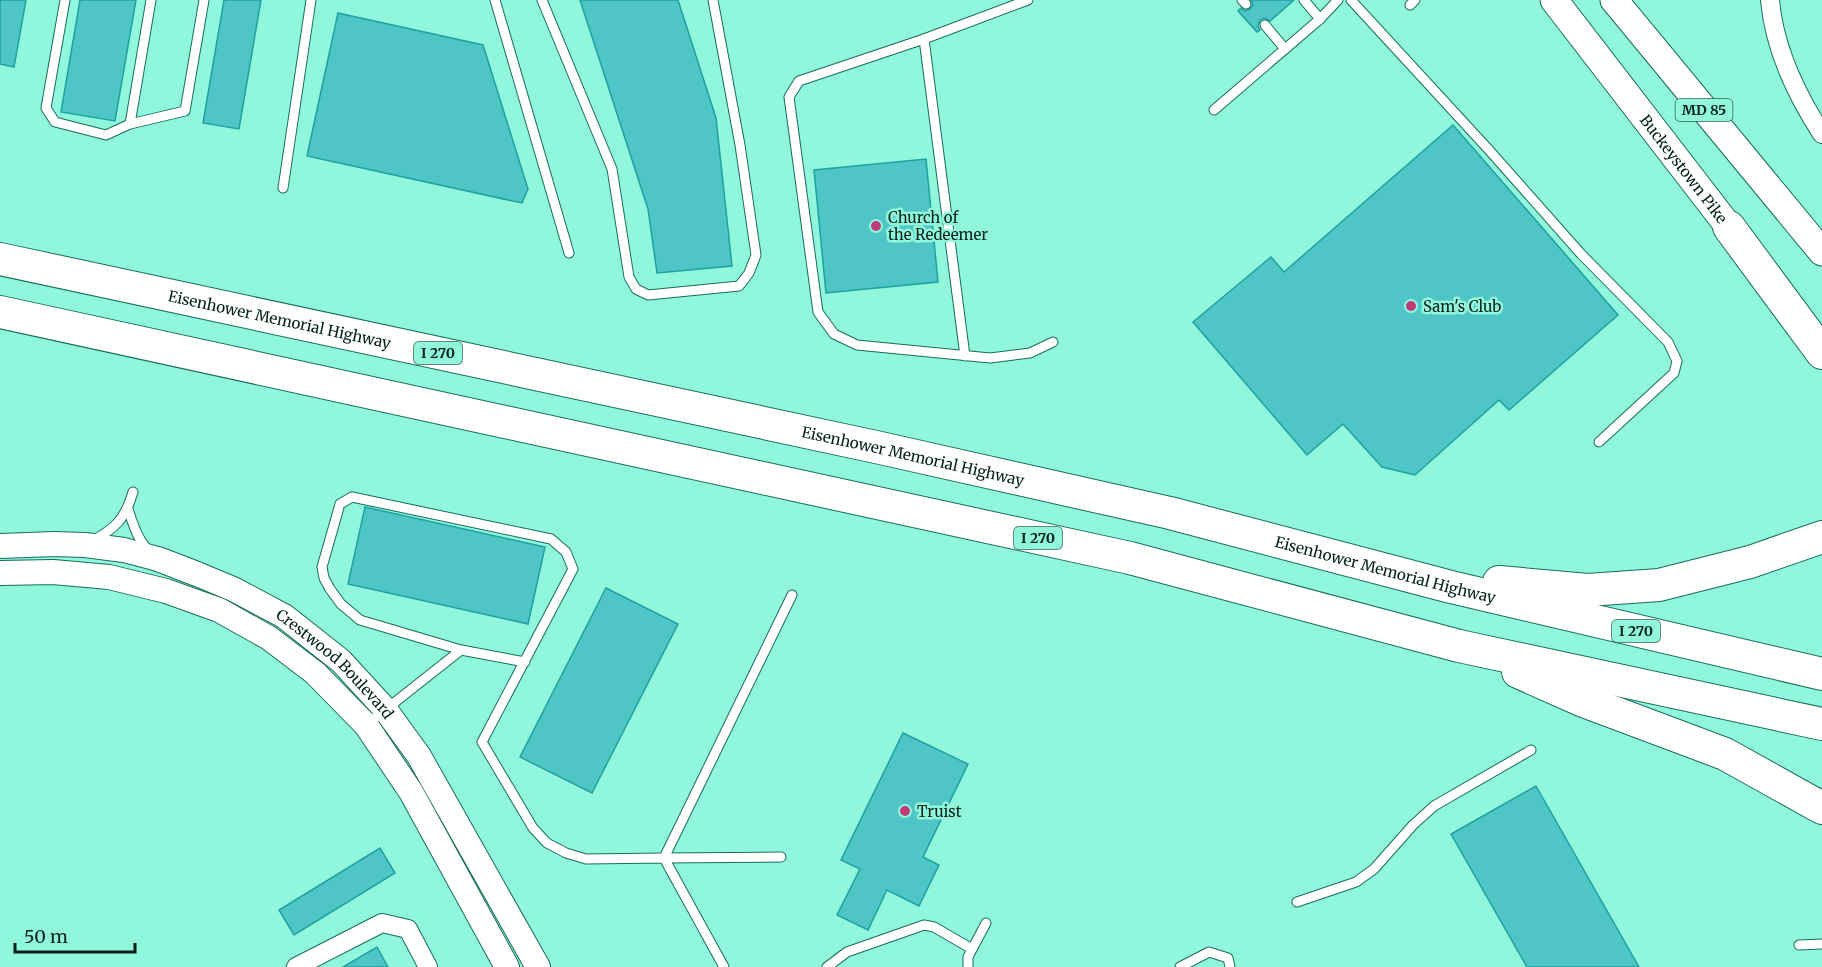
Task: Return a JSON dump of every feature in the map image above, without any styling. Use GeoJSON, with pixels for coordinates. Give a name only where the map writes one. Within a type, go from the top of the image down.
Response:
{"type":"FeatureCollection","features":[{"type":"Feature","properties":{"kind":"highway"},"geometry":{"type":"LineString","coordinates":[[1728,227],[1822,353]]}},
{"type":"Feature","properties":{"kind":"highway","name":"Eisenhower Memorial Highway"},"geometry":{"type":"LineString","coordinates":[[0,259],[967,467],[1170,513],[1451,587],[1822,674]]}},
{"type":"Feature","properties":{"kind":"highway","name":"I 270"},"geometry":{"type":"LineString","coordinates":[[0,312],[1130,558],[1460,646],[1822,724]]}},
{"type":"Feature","properties":{"kind":"highway"},"geometry":{"type":"LineString","coordinates":[[1451,587],[1497,582],[1588,590],[1659,585],[1750,562],[1821,537]]}},
{"type":"Feature","properties":{"kind":"highway"},"geometry":{"type":"LineString","coordinates":[[1460,646],[1581,700],[1725,754],[1822,808]]}},
{"type":"Feature","properties":{"kind":"main road","name":"Buckeystown Pike"},"geometry":{"type":"LineString","coordinates":[[1554,0],[1728,227],[1822,328]]}},
{"type":"Feature","properties":{"kind":"main road","name":"MD 85"},"geometry":{"type":"LineString","coordinates":[[1614,0],[1822,252]]}},
{"type":"Feature","properties":{"kind":"main road","name":"Crestwood Boulevard"},"geometry":{"type":"LineString","coordinates":[[0,546],[54,544],[124,550],[158,559],[233,589],[284,616],[341,661],[385,709],[420,756],[538,967]]}},
{"type":"Feature","properties":{"kind":"main road","name":"Crestwood Boulevard"},"geometry":{"type":"LineString","coordinates":[[0,573],[53,572],[109,577],[166,591],[219,610],[269,638],[315,674],[366,725],[411,792],[507,967]]}},
{"type":"Feature","properties":{"kind":"street"},"geometry":{"type":"LineString","coordinates":[[1770,0],[1772,19],[1790,75],[1822,134]]}},
{"type":"Feature","properties":{"kind":"street"},"geometry":{"type":"LineString","coordinates":[[296,967],[382,923],[408,929],[428,967]]}},
{"type":"Feature","properties":{"kind":"lane"},"geometry":{"type":"LineString","coordinates":[[64,0],[46,108],[55,122],[106,135],[130,124],[185,111],[204,0]]}},
{"type":"Feature","properties":{"kind":"lane"},"geometry":{"type":"LineString","coordinates":[[130,124],[151,0]]}},
{"type":"Feature","properties":{"kind":"lane"},"geometry":{"type":"LineString","coordinates":[[283,188],[311,0]]}},
{"type":"Feature","properties":{"kind":"lane"},"geometry":{"type":"LineString","coordinates":[[495,0],[569,253]]}},
{"type":"Feature","properties":{"kind":"lane"},"geometry":{"type":"LineString","coordinates":[[542,0],[612,169],[628,277],[636,289],[648,295],[739,286],[749,273],[756,255],[740,145],[713,0]]}},
{"type":"Feature","properties":{"kind":"lane"},"geometry":{"type":"LineString","coordinates":[[1028,0],[924,39],[798,81],[789,97],[819,312],[834,334],[857,345],[990,358],[1030,353],[1053,342]]}},
{"type":"Feature","properties":{"kind":"lane"},"geometry":{"type":"LineString","coordinates":[[1304,0],[1320,19]]}},
{"type":"Feature","properties":{"kind":"lane"},"geometry":{"type":"LineString","coordinates":[[1214,110],[1320,19],[1338,0]]}},
{"type":"Feature","properties":{"kind":"lane"},"geometry":{"type":"LineString","coordinates":[[1351,0],[1581,254],[1668,342],[1677,361],[1674,373],[1599,442]]}},
{"type":"Feature","properties":{"kind":"lane"},"geometry":{"type":"LineString","coordinates":[[1265,25],[1285,48]]}},
{"type":"Feature","properties":{"kind":"lane"},"geometry":{"type":"LineString","coordinates":[[924,39],[965,356]]}},
{"type":"Feature","properties":{"kind":"lane"},"geometry":{"type":"LineString","coordinates":[[85,545],[117,525],[128,509],[133,492]]}},
{"type":"Feature","properties":{"kind":"lane"},"geometry":{"type":"LineString","coordinates":[[525,662],[461,650],[360,620],[341,604],[324,578],[322,567],[340,504],[352,497],[551,539],[566,552],[573,569],[525,662],[482,741],[533,828],[547,843],[566,853],[586,859],[781,857]]}},
{"type":"Feature","properties":{"kind":"lane"},"geometry":{"type":"LineString","coordinates":[[128,509],[134,529],[146,548],[158,559]]}},
{"type":"Feature","properties":{"kind":"lane"},"geometry":{"type":"LineString","coordinates":[[664,858],[792,596]]}},
{"type":"Feature","properties":{"kind":"lane"},"geometry":{"type":"LineString","coordinates":[[366,725],[461,650]]}},
{"type":"Feature","properties":{"kind":"lane"},"geometry":{"type":"LineString","coordinates":[[1297,902],[1356,882],[1374,869],[1413,825],[1434,806],[1531,750]]}},
{"type":"Feature","properties":{"kind":"lane"},"geometry":{"type":"LineString","coordinates":[[664,858],[724,967]]}},
{"type":"Feature","properties":{"kind":"lane"},"geometry":{"type":"LineString","coordinates":[[968,967],[968,957],[986,923]]}},
{"type":"Feature","properties":{"kind":"lane"},"geometry":{"type":"LineString","coordinates":[[827,967],[848,952],[924,925],[934,927],[972,949]]}},
{"type":"Feature","properties":{"kind":"lane"},"geometry":{"type":"LineString","coordinates":[[1799,945],[1822,944]]}},
{"type":"Feature","properties":{"kind":"lane"},"geometry":{"type":"LineString","coordinates":[[1180,967],[1209,952],[1228,958],[1230,967]]}},
{"type":"Feature","properties":{"kind":"building"},"geometry":{"type":"Polygon","coordinates":[[[0,0],[26,0],[14,67],[0,64],[0,0]]]}},
{"type":"Feature","properties":{"kind":"building"},"geometry":{"type":"Polygon","coordinates":[[[80,0],[136,0],[115,121],[61,112],[80,0]]]}},
{"type":"Feature","properties":{"kind":"building"},"geometry":{"type":"Polygon","coordinates":[[[224,0],[261,0],[239,129],[203,123],[224,0]]]}},
{"type":"Feature","properties":{"kind":"building"},"geometry":{"type":"Polygon","coordinates":[[[580,0],[678,0],[716,118],[732,266],[657,273],[648,209],[580,0]]]}},
{"type":"Feature","properties":{"kind":"building"},"geometry":{"type":"Polygon","coordinates":[[[1251,0],[1294,0],[1270,21],[1264,18],[1260,20],[1258,26],[1260,30],[1257,32],[1238,11],[1241,8],[1245,11],[1250,9],[1253,5],[1251,0]]]}},
{"type":"Feature","properties":{"kind":"building"},"geometry":{"type":"Polygon","coordinates":[[[338,13],[483,45],[528,189],[522,203],[307,156],[338,13]]]}},
{"type":"Feature","properties":{"kind":"building","name":"Sam's Club"},"geometry":{"type":"Polygon","coordinates":[[[1453,125],[1618,315],[1509,410],[1499,400],[1415,475],[1382,467],[1343,424],[1307,455],[1193,322],[1271,257],[1284,272],[1453,125]]]}},
{"type":"Feature","properties":{"kind":"building","name":"Church of the Redeemer"},"geometry":{"type":"Polygon","coordinates":[[[926,159],[938,282],[826,293],[814,170],[926,159]]]}},
{"type":"Feature","properties":{"kind":"building"},"geometry":{"type":"Polygon","coordinates":[[[365,507],[545,547],[528,624],[348,584],[365,507]]]}},
{"type":"Feature","properties":{"kind":"building"},"geometry":{"type":"Polygon","coordinates":[[[606,588],[678,624],[592,793],[520,757],[606,588]]]}},
{"type":"Feature","properties":{"kind":"building","name":"Truist"},"geometry":{"type":"Polygon","coordinates":[[[903,733],[968,764],[923,857],[939,865],[919,906],[887,890],[868,930],[837,915],[860,869],[841,860],[903,733]]]}},
{"type":"Feature","properties":{"kind":"building"},"geometry":{"type":"Polygon","coordinates":[[[1536,786],[1639,967],[1527,967],[1451,834],[1536,786]]]}},
{"type":"Feature","properties":{"kind":"building"},"geometry":{"type":"Polygon","coordinates":[[[380,848],[395,873],[294,935],[279,910],[380,848]]]}},
{"type":"Feature","properties":{"kind":"building"},"geometry":{"type":"Polygon","coordinates":[[[377,947],[388,967],[343,967],[377,947]]]}},
{"type":"Feature","properties":{"kind":"place","name":"Church of the Redeemer"},"geometry":{"type":"Point","coordinates":[876,226]}},
{"type":"Feature","properties":{"kind":"place","name":"Sam's Club"},"geometry":{"type":"Point","coordinates":[1411,306]}},
{"type":"Feature","properties":{"kind":"place","name":"Truist"},"geometry":{"type":"Point","coordinates":[905,811]}}]}
